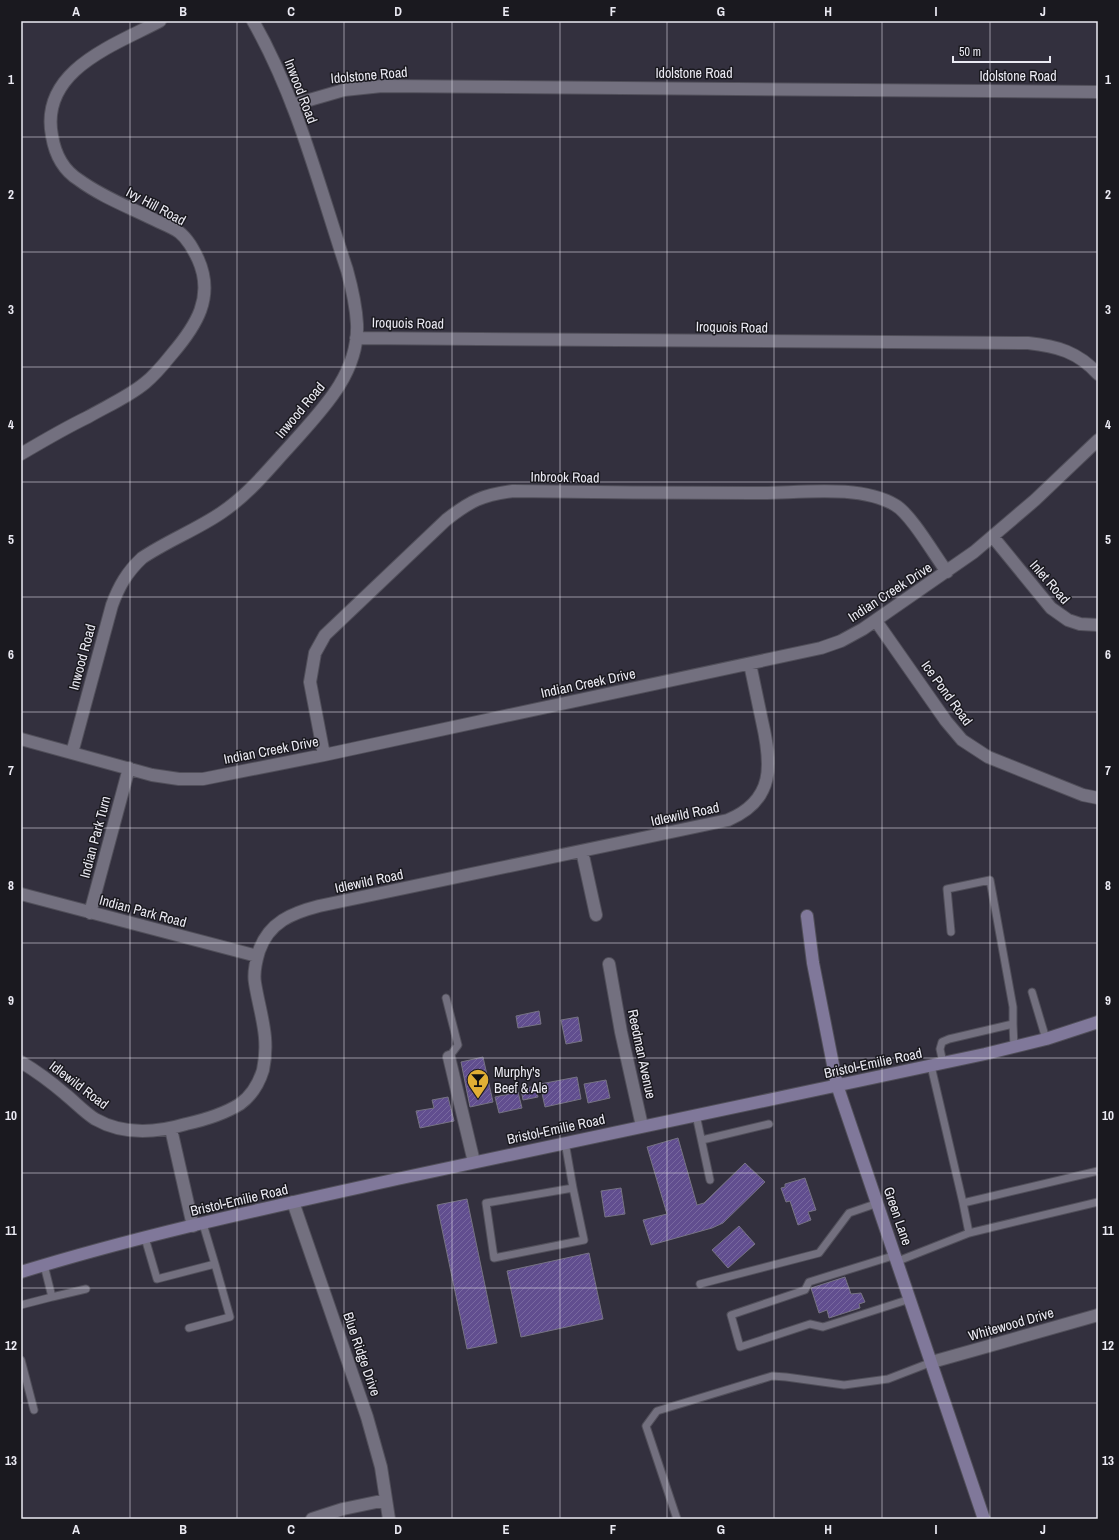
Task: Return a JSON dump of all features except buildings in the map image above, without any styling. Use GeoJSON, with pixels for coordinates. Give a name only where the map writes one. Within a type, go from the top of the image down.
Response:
{"type":"FeatureCollection","features":[{"type":"Feature","properties":{"kind":"street","name":"Ivy Hill Road"},"geometry":{"type":"LineString","coordinates":[[21,454],[116,402],[144,384],[157,373],[190,333],[197,322],[203,306],[203,274],[191,245],[179,232],[103,196],[77,179],[66,170],[57,155],[51,132],[55,102],[66,78],[73,71],[102,51],[160,21]]}},
{"type":"Feature","properties":{"kind":"street","name":"Inwood Road"},"geometry":{"type":"LineString","coordinates":[[72,753],[112,605],[120,585],[133,567],[142,558],[220,513],[248,492],[264,476],[333,395],[344,379],[352,361],[356,338],[354,297],[347,270],[292,105],[272,56],[253,21]]}},
{"type":"Feature","properties":{"kind":"street","name":"Idolstone Road"},"geometry":{"type":"LineString","coordinates":[[292,105],[344,90],[382,86],[1098,92]]}},
{"type":"Feature","properties":{"kind":"street","name":"Iroquois Road"},"geometry":{"type":"LineString","coordinates":[[356,338],[1028,343],[1053,346],[1067,351],[1081,359],[1098,374]]}},
{"type":"Feature","properties":{"kind":"street","name":"Indian Creek Drive"},"geometry":{"type":"LineString","coordinates":[[21,739],[129,768],[179,779],[203,779],[324,755],[821,648],[841,641],[876,621],[946,572],[993,536],[1098,440]]}},
{"type":"Feature","properties":{"kind":"street","name":"Inbrook Road"},"geometry":{"type":"LineString","coordinates":[[324,755],[310,682],[315,653],[325,635],[446,520],[467,504],[478,498],[513,491],[763,494],[821,492],[868,495],[880,498],[903,511],[946,572]]}},
{"type":"Feature","properties":{"kind":"street","name":"Inlet Road"},"geometry":{"type":"LineString","coordinates":[[993,536],[1055,612],[1068,620],[1080,624],[1098,625]]}},
{"type":"Feature","properties":{"kind":"street","name":"Ice Pond Road"},"geometry":{"type":"LineString","coordinates":[[876,621],[946,721],[962,740],[972,748],[988,757],[1083,796],[1098,798]]}},
{"type":"Feature","properties":{"kind":"street","name":"Idlewild Road"},"geometry":{"type":"LineString","coordinates":[[21,1062],[35,1070],[95,1119],[113,1126],[131,1130],[150,1131],[171,1129],[226,1111],[240,1104],[258,1084],[264,1065],[266,1037],[254,972],[261,945],[271,929],[280,921],[296,912],[728,820],[748,809],[756,801],[765,788],[769,765],[767,744],[750,664]]}},
{"type":"Feature","properties":{"kind":"street","name":"Indian Park Turn"},"geometry":{"type":"LineString","coordinates":[[90,913],[129,768]]}},
{"type":"Feature","properties":{"kind":"street"},"geometry":{"type":"LineString","coordinates":[[582,851],[596,915]]}},
{"type":"Feature","properties":{"kind":"street","name":"Indian Park Road"},"geometry":{"type":"LineString","coordinates":[[21,894],[257,956]]}},
{"type":"Feature","properties":{"kind":"street","name":"Green Lane"},"geometry":{"type":"LineString","coordinates":[[807,916],[813,963],[837,1086],[897,1258],[984,1519]]}},
{"type":"Feature","properties":{"kind":"street","name":"Reedman Avenue"},"geometry":{"type":"LineString","coordinates":[[609,964],[612,988],[642,1126]]}},
{"type":"Feature","properties":{"kind":"street","name":"Bristol-Emilie Road"},"geometry":{"type":"LineString","coordinates":[[21,1272],[145,1238],[294,1202],[565,1142],[931,1066],[1046,1039],[1098,1022]]}},
{"type":"Feature","properties":{"kind":"street"},"geometry":{"type":"LineString","coordinates":[[449,1057],[474,1162]]}},
{"type":"Feature","properties":{"kind":"street"},"geometry":{"type":"LineString","coordinates":[[171,1129],[198,1225]]}},
{"type":"Feature","properties":{"kind":"street","name":"Blue Ridge Drive"},"geometry":{"type":"LineString","coordinates":[[294,1202],[368,1417],[380,1467],[389,1519]]}},
{"type":"Feature","properties":{"kind":"street","name":"Whitewood Drive"},"geometry":{"type":"LineString","coordinates":[[932,1362],[1098,1315]]}},
{"type":"Feature","properties":{"kind":"street"},"geometry":{"type":"LineString","coordinates":[[312,1519],[343,1509],[386,1500]]}},
{"type":"Feature","properties":{"kind":"lane"},"geometry":{"type":"LineString","coordinates":[[951,932],[947,889],[990,880],[1013,1007],[1014,1047]]}},
{"type":"Feature","properties":{"kind":"lane"},"geometry":{"type":"LineString","coordinates":[[1032,992],[1046,1039]]}},
{"type":"Feature","properties":{"kind":"lane"},"geometry":{"type":"LineString","coordinates":[[446,998],[458,1045],[449,1057]]}},
{"type":"Feature","properties":{"kind":"lane"},"geometry":{"type":"LineString","coordinates":[[943,1063],[940,1049],[942,1042],[949,1038],[1013,1024]]}},
{"type":"Feature","properties":{"kind":"lane"},"geometry":{"type":"LineString","coordinates":[[931,1066],[963,1203],[968,1233]]}},
{"type":"Feature","properties":{"kind":"lane"},"geometry":{"type":"LineString","coordinates":[[696,1115],[710,1180]]}},
{"type":"Feature","properties":{"kind":"lane"},"geometry":{"type":"LineString","coordinates":[[702,1140],[769,1124]]}},
{"type":"Feature","properties":{"kind":"lane"},"geometry":{"type":"LineString","coordinates":[[565,1142],[584,1240],[494,1258],[486,1203],[573,1188]]}},
{"type":"Feature","properties":{"kind":"lane"},"geometry":{"type":"LineString","coordinates":[[963,1203],[1098,1171]]}},
{"type":"Feature","properties":{"kind":"lane"},"geometry":{"type":"LineString","coordinates":[[910,1299],[823,1327],[810,1324],[740,1347],[731,1315],[805,1290],[809,1282],[897,1258],[968,1233],[1098,1202]]}},
{"type":"Feature","properties":{"kind":"lane"},"geometry":{"type":"LineString","coordinates":[[700,1284],[819,1253],[849,1213],[878,1204]]}},
{"type":"Feature","properties":{"kind":"lane"},"geometry":{"type":"LineString","coordinates":[[189,1328],[230,1317],[215,1264],[198,1225]]}},
{"type":"Feature","properties":{"kind":"lane"},"geometry":{"type":"LineString","coordinates":[[145,1238],[157,1279],[215,1264]]}},
{"type":"Feature","properties":{"kind":"lane"},"geometry":{"type":"LineString","coordinates":[[44,1265],[52,1297]]}},
{"type":"Feature","properties":{"kind":"lane"},"geometry":{"type":"LineString","coordinates":[[21,1305],[86,1289]]}},
{"type":"Feature","properties":{"kind":"lane"},"geometry":{"type":"LineString","coordinates":[[21,1360],[34,1410]]}},
{"type":"Feature","properties":{"kind":"lane"},"geometry":{"type":"LineString","coordinates":[[677,1519],[646,1426],[657,1411],[772,1376],[786,1376],[844,1385],[888,1380],[932,1362]]}},
{"type":"Feature","properties":{"kind":"place","name":"Murphy's Beef & Ale"},"geometry":{"type":"Point","coordinates":[478,1100]}}]}
